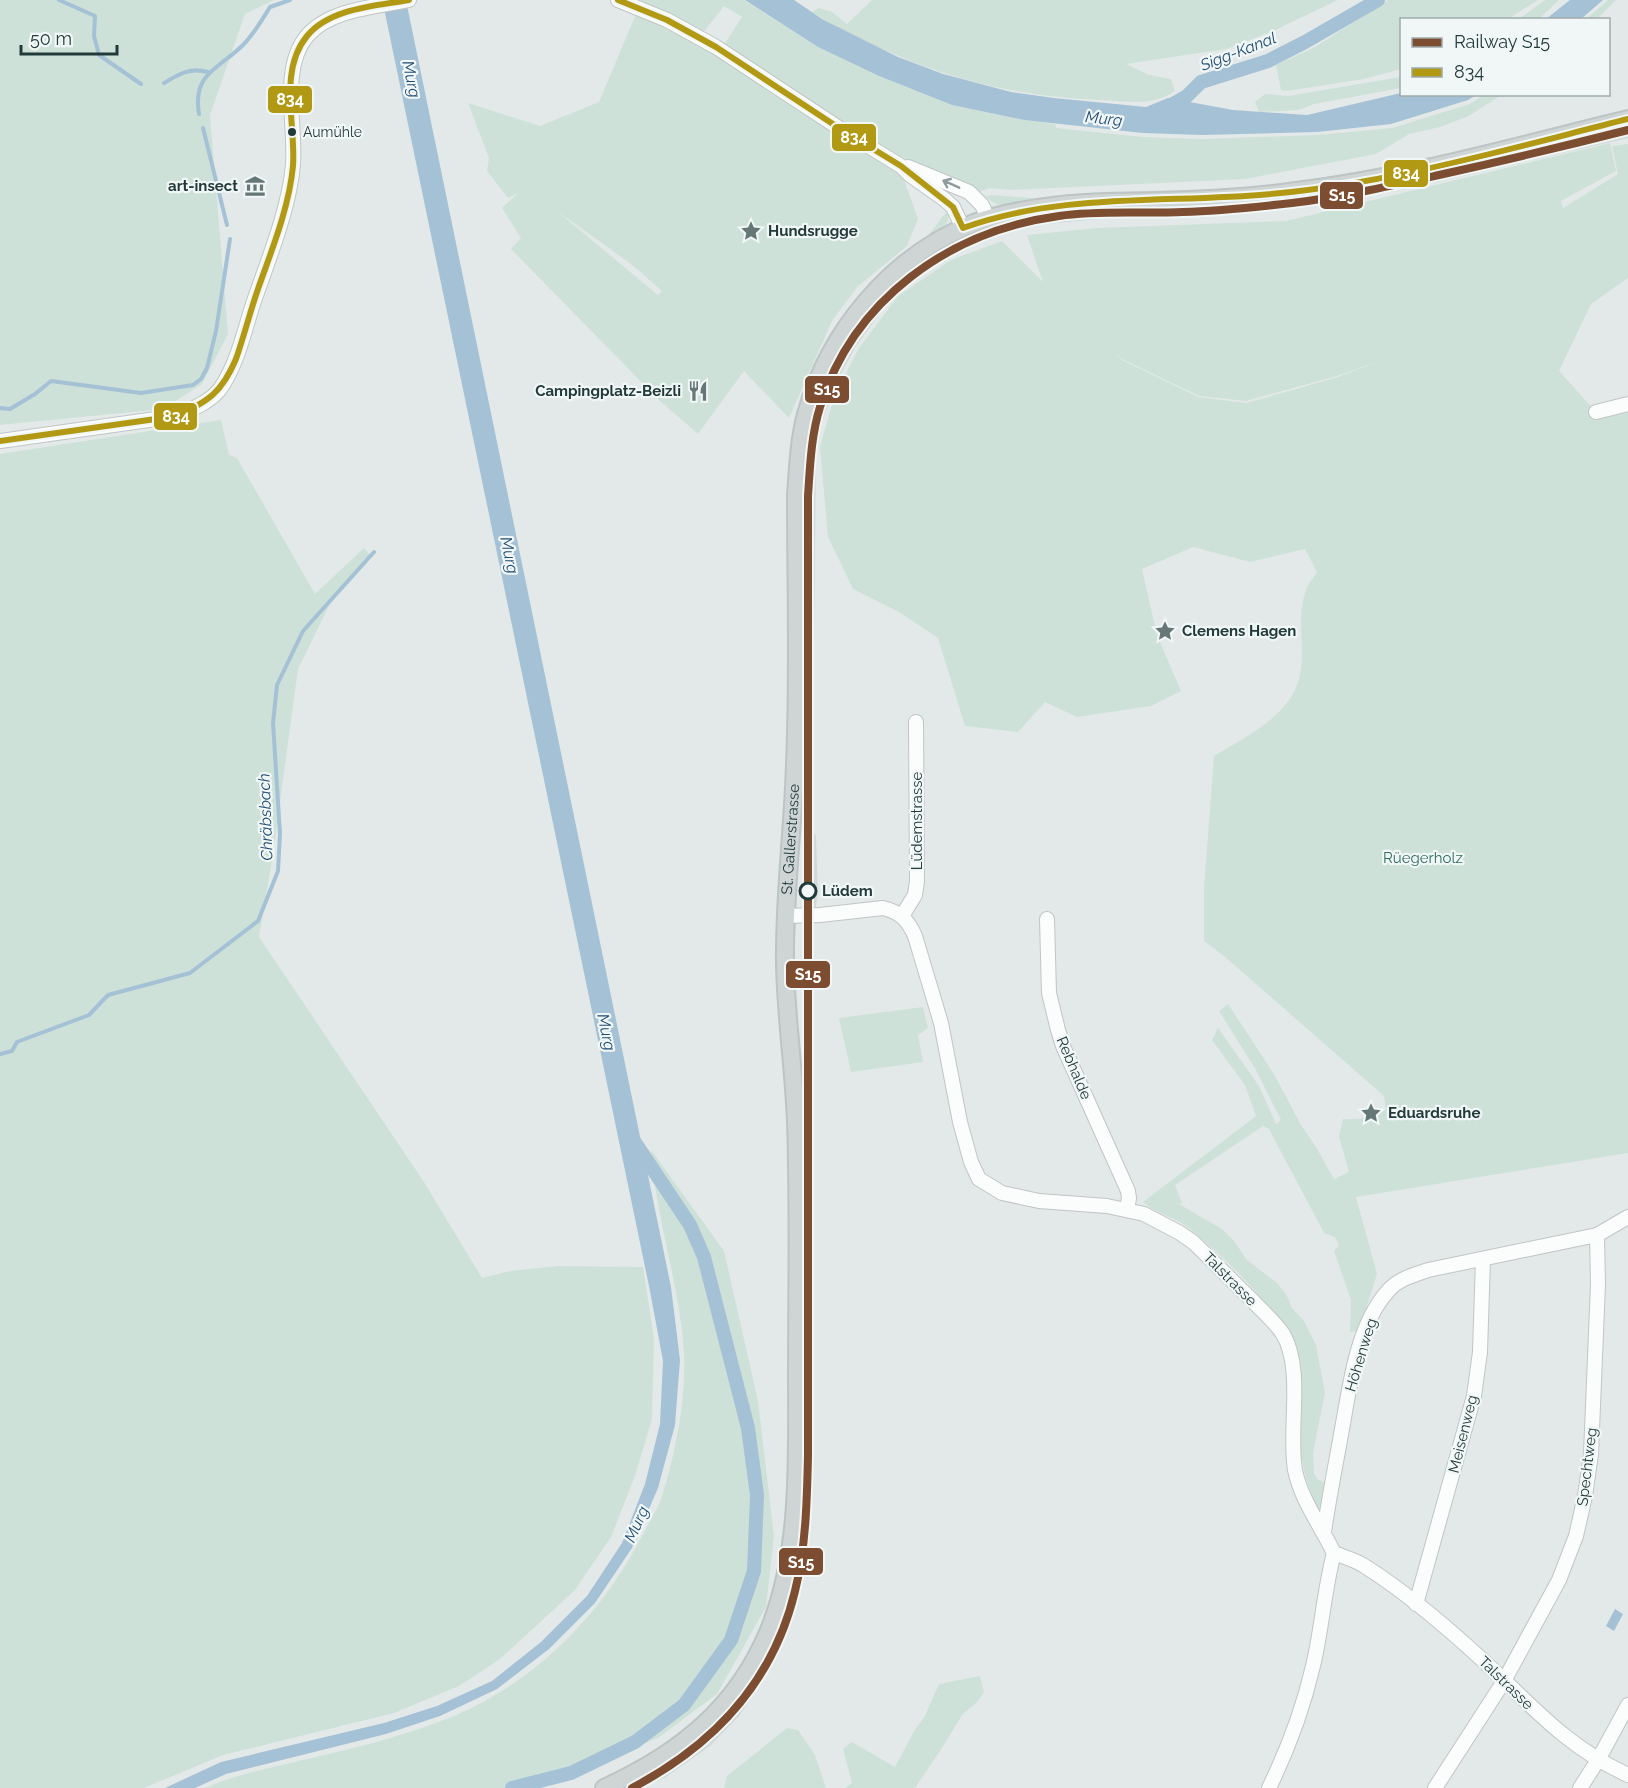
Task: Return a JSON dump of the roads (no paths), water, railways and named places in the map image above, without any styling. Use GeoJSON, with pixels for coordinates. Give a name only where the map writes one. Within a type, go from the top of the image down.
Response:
{"type":"FeatureCollection","features":[{"type":"Feature","properties":{"kind":"main road","name":"St. Gallerstrasse"},"geometry":{"type":"LineString","coordinates":[[604,1788],[657,1761],[678,1746],[700,1729],[731,1697],[761,1647],[776,1611],[790,1546],[796,1480],[797,1142],[786,992],[785,916],[796,740],[796,495],[798,461],[806,416],[815,386],[837,341],[867,301],[899,269],[923,251],[963,228],[988,219],[1024,210],[1075,203],[1232,198],[1315,189],[1413,171],[1628,119]]}},
{"type":"Feature","properties":{"kind":"street"},"geometry":{"type":"LineString","coordinates":[[0,441],[177,416],[204,402],[219,390],[235,360],[288,194],[293,161],[292,71],[297,52],[308,35],[330,18],[409,0]]}},
{"type":"Feature","properties":{"kind":"street"},"geometry":{"type":"LineString","coordinates":[[618,0],[667,20],[716,47],[901,166],[953,207],[963,228]]}},
{"type":"Feature","properties":{"kind":"street"},"geometry":{"type":"LineString","coordinates":[[901,166],[913,168],[969,192],[982,205],[988,219]]}},
{"type":"Feature","properties":{"kind":"street"},"geometry":{"type":"LineString","coordinates":[[1596,412],[1628,404]]}},
{"type":"Feature","properties":{"kind":"street","name":"Lüdemstrasse"},"geometry":{"type":"LineString","coordinates":[[902,916],[915,895],[917,881],[916,722]]}},
{"type":"Feature","properties":{"kind":"street"},"geometry":{"type":"LineString","coordinates":[[785,916],[820,915],[884,908],[893,910],[902,916]]}},
{"type":"Feature","properties":{"kind":"street","name":"Talstrasse"},"geometry":{"type":"LineString","coordinates":[[902,916],[910,924],[915,936],[941,1023],[956,1105],[971,1162],[979,1179],[1002,1193],[1040,1201],[1127,1210],[1144,1214],[1160,1221],[1193,1242],[1265,1314],[1282,1334],[1288,1347],[1293,1381],[1295,1470],[1315,1520],[1334,1552],[1362,1564],[1416,1604],[1457,1637],[1553,1728],[1598,1760],[1628,1775]]}},
{"type":"Feature","properties":{"kind":"street","name":"Rebhalde"},"geometry":{"type":"LineString","coordinates":[[1047,919],[1049,993],[1052,1010],[1063,1046],[1128,1191],[1127,1210]]}},
{"type":"Feature","properties":{"kind":"street","name":"Höhenweg"},"geometry":{"type":"LineString","coordinates":[[1324,1532],[1351,1380],[1365,1330],[1377,1305],[1389,1289],[1406,1278],[1428,1270],[1596,1235],[1628,1217]]}},
{"type":"Feature","properties":{"kind":"street","name":"Spechtweg"},"geometry":{"type":"LineString","coordinates":[[1435,1788],[1504,1681],[1559,1580],[1576,1536],[1585,1496],[1591,1452],[1598,1284],[1596,1235]]}},
{"type":"Feature","properties":{"kind":"street","name":"Meisenweg"},"geometry":{"type":"LineString","coordinates":[[1416,1604],[1474,1396],[1480,1352],[1483,1259]]}},
{"type":"Feature","properties":{"kind":"street"},"geometry":{"type":"LineString","coordinates":[[1269,1788],[1304,1701],[1319,1640],[1326,1584],[1334,1552]]}},
{"type":"Feature","properties":{"kind":"street"},"geometry":{"type":"LineString","coordinates":[[1580,1788],[1628,1706]]}},
{"type":"Feature","properties":{"kind":"water","name":"Murg"},"geometry":{"type":"Polygon","coordinates":[[[384,0],[407,0],[671,1287],[680,1360],[675,1425],[658,1488],[632,1548],[595,1603],[549,1649],[497,1689],[440,1716],[386,1734],[226,1774],[195,1788],[165,1788],[221,1762],[384,1723],[437,1706],[492,1681],[541,1642],[587,1596],[622,1543],[645,1484],[660,1424],[663,1361],[650,1291],[384,0]]]}},
{"type":"Feature","properties":{"kind":"water","name":"Murg"},"geometry":{"type":"Polygon","coordinates":[[[745,0],[794,0],[822,19],[898,57],[943,74],[1011,92],[1054,98],[1146,107],[1168,98],[1233,110],[1307,115],[1400,93],[1400,96],[1474,96],[1391,124],[1317,132],[1202,135],[1143,133],[1024,120],[952,105],[879,76],[818,47],[745,0]]]}},
{"type":"Feature","properties":{"kind":"water"},"geometry":{"type":"Polygon","coordinates":[[[1570,0],[1603,0],[1582,18],[1547,18],[1570,0]]]}},
{"type":"Feature","properties":{"kind":"water"},"geometry":{"type":"Polygon","coordinates":[[[1615,1609],[1623,1614],[1614,1631],[1606,1626],[1615,1609]]]}},
{"type":"Feature","properties":{"kind":"waterway"},"geometry":{"type":"LineString","coordinates":[[59,0],[95,16],[94,36],[99,55],[141,84]]}},
{"type":"Feature","properties":{"kind":"waterway"},"geometry":{"type":"LineString","coordinates":[[199,114],[200,89],[209,73],[247,41],[270,7],[290,0]]}},
{"type":"Feature","properties":{"kind":"waterway","name":"Sigg-Kanal"},"geometry":{"type":"LineString","coordinates":[[1164,109],[1187,96],[1201,82],[1268,61],[1378,0]]}},
{"type":"Feature","properties":{"kind":"waterway"},"geometry":{"type":"LineString","coordinates":[[164,83],[190,71],[208,72]]}},
{"type":"Feature","properties":{"kind":"waterway"},"geometry":{"type":"LineString","coordinates":[[203,128],[227,225]]}},
{"type":"Feature","properties":{"kind":"waterway"},"geometry":{"type":"LineString","coordinates":[[0,408],[10,409],[51,381],[141,393],[193,385],[201,379],[207,368],[216,331],[230,239]]}},
{"type":"Feature","properties":{"kind":"waterway","name":"Chräbsbach"},"geometry":{"type":"LineString","coordinates":[[0,1054],[12,1051],[17,1042],[89,1015],[108,995],[190,973],[258,921],[278,871],[280,834],[273,723],[277,685],[303,631],[374,552]]}},
{"type":"Feature","properties":{"kind":"waterway"},"geometry":{"type":"LineString","coordinates":[[512,1788],[571,1773],[635,1742],[684,1705],[731,1640],[754,1571],[757,1495],[748,1428],[704,1257],[690,1225],[634,1141]]}},
{"type":"Feature","properties":{"kind":"rail line","name":"S15"},"geometry":{"type":"LineString","coordinates":[[632,1788],[689,1752],[736,1708],[772,1655],[785,1624],[802,1558],[808,1455],[808,496],[813,440],[820,407],[835,369],[856,334],[881,304],[911,277],[944,255],[980,237],[1019,224],[1074,214],[1210,211],[1311,201],[1421,179],[1628,130]]}},
{"type":"Feature","properties":{"kind":"place","name":"Aumühle"},"geometry":{"type":"Point","coordinates":[292,132]}},
{"type":"Feature","properties":{"kind":"place","name":"art-insect"},"geometry":{"type":"Point","coordinates":[255,186]}},
{"type":"Feature","properties":{"kind":"place","name":"Hundsrugge"},"geometry":{"type":"Point","coordinates":[751,231]}},
{"type":"Feature","properties":{"kind":"place","name":"Campingplatz-Beizli"},"geometry":{"type":"Point","coordinates":[698,391]}},
{"type":"Feature","properties":{"kind":"place","name":"Clemens Hagen"},"geometry":{"type":"Point","coordinates":[1165,631]}},
{"type":"Feature","properties":{"kind":"place","name":"Lüdem"},"geometry":{"type":"Point","coordinates":[808,891]}},
{"type":"Feature","properties":{"kind":"place","name":"Eduardsruhe"},"geometry":{"type":"Point","coordinates":[1371,1113]}},
{"type":"Feature","properties":{"kind":"park label","name":"Rüegerholz"},"geometry":{"type":"Point","coordinates":[1423,858]}}]}
